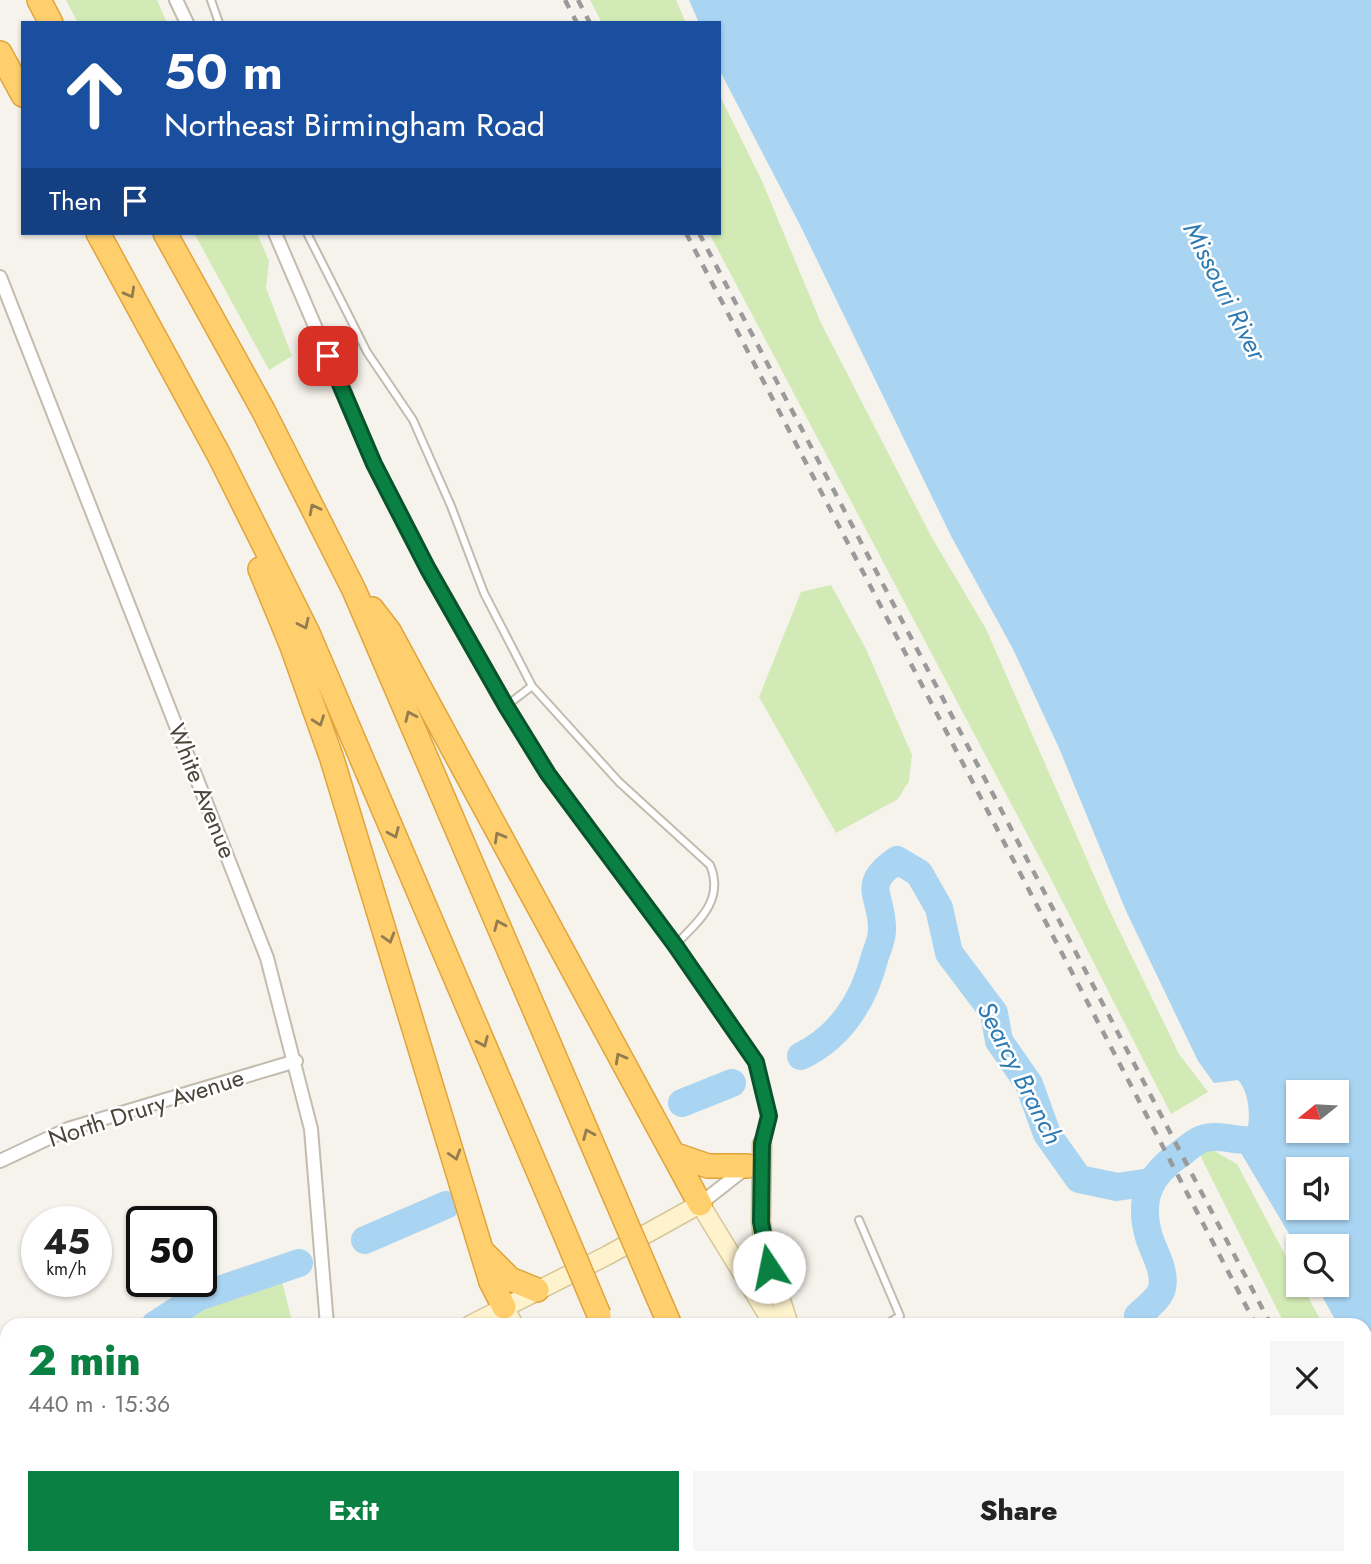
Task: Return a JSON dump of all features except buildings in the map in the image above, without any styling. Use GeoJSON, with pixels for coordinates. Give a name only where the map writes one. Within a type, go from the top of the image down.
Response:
{"type":"FeatureCollection","features":[{"type":"Feature","properties":{"kind":"highway"},"geometry":{"type":"LineString","coordinates":[[38,0],[50,21]]}},
{"type":"Feature","properties":{"kind":"highway"},"geometry":{"type":"LineString","coordinates":[[0,53],[21,91]]}},
{"type":"Feature","properties":{"kind":"highway"},"geometry":{"type":"LineString","coordinates":[[99,235],[272,556],[332,686],[600,1318]]}},
{"type":"Feature","properties":{"kind":"highway"},"geometry":{"type":"LineString","coordinates":[[166,235],[263,410],[354,590],[667,1318]]}},
{"type":"Feature","properties":{"kind":"highway"},"geometry":{"type":"LineString","coordinates":[[205,430],[230,502],[282,619],[332,759],[485,1254],[491,1282],[509,1316]]}},
{"type":"Feature","properties":{"kind":"highway"},"geometry":{"type":"LineString","coordinates":[[354,590],[389,632],[700,1203]]}},
{"type":"Feature","properties":{"kind":"highway"},"geometry":{"type":"LineString","coordinates":[[676,1155],[708,1166],[747,1166]]}},
{"type":"Feature","properties":{"kind":"highway"},"geometry":{"type":"LineString","coordinates":[[485,1254],[510,1279],[537,1290]]}},
{"type":"Feature","properties":{"kind":"main road"},"geometry":{"type":"LineString","coordinates":[[762,1144],[761,1222],[765,1248],[787,1318]]}},
{"type":"Feature","properties":{"kind":"main road"},"geometry":{"type":"LineString","coordinates":[[509,1316],[537,1290],[700,1203],[770,1318]]}},
{"type":"Feature","properties":{"kind":"street"},"geometry":{"type":"LineString","coordinates":[[176,0],[186,21]]}},
{"type":"Feature","properties":{"kind":"street"},"geometry":{"type":"LineString","coordinates":[[276,235],[374,464],[428,569],[506,706],[548,774],[675,945],[756,1062],[769,1116],[762,1144],[756,1158],[700,1203]]}},
{"type":"Feature","properties":{"kind":"street","name":"White Avenue"},"geometry":{"type":"LineString","coordinates":[[0,277],[262,946],[296,1061],[311,1129],[326,1318]]}},
{"type":"Feature","properties":{"kind":"street","name":"North Drury Avenue"},"geometry":{"type":"LineString","coordinates":[[0,1161],[68,1129],[296,1061]]}},
{"type":"Feature","properties":{"kind":"lane"},"geometry":{"type":"LineString","coordinates":[[211,0],[218,21]]}},
{"type":"Feature","properties":{"kind":"lane"},"geometry":{"type":"LineString","coordinates":[[308,235],[367,352],[413,421],[451,506],[484,593],[532,686],[619,782],[710,865],[715,877],[712,900],[697,923],[675,945]]}},
{"type":"Feature","properties":{"kind":"lane"},"geometry":{"type":"LineString","coordinates":[[506,706],[532,686]]}},
{"type":"Feature","properties":{"kind":"lane"},"geometry":{"type":"LineString","coordinates":[[859,1220],[900,1316],[897,1318]]}},
{"type":"Feature","properties":{"kind":"green space"},"geometry":{"type":"Polygon","coordinates":[[[66,0],[157,0],[166,21],[77,21],[66,0]]]}},
{"type":"Feature","properties":{"kind":"green space"},"geometry":{"type":"Polygon","coordinates":[[[590,0],[676,0],[685,21],[601,21],[590,0]]]}},
{"type":"Feature","properties":{"kind":"green space"},"geometry":{"type":"Polygon","coordinates":[[[721,98],[762,181],[821,323],[931,536],[986,629],[1107,905],[1179,1054],[1208,1092],[1171,1114],[1052,881],[710,235],[721,235],[721,98]]]}},
{"type":"Feature","properties":{"kind":"green space"},"geometry":{"type":"Polygon","coordinates":[[[195,235],[258,235],[269,261],[266,288],[292,356],[269,370],[195,235]]]}},
{"type":"Feature","properties":{"kind":"green space"},"geometry":{"type":"Polygon","coordinates":[[[831,585],[866,649],[912,755],[909,781],[898,799],[836,833],[759,697],[801,592],[831,585]]]}},
{"type":"Feature","properties":{"kind":"green space"},"geometry":{"type":"Polygon","coordinates":[[[1209,1148],[1237,1164],[1286,1256],[1286,1297],[1308,1297],[1319,1318],[1282,1318],[1199,1153],[1209,1148]]]}},
{"type":"Feature","properties":{"kind":"green space"},"geometry":{"type":"Polygon","coordinates":[[[279,1270],[291,1318],[166,1318],[198,1297],[217,1297],[217,1291],[279,1270]]]}},
{"type":"Feature","properties":{"kind":"water","name":"Missouri River"},"geometry":{"type":"Polygon","coordinates":[[[689,0],[1371,0],[1371,1318],[1334,1318],[1323,1297],[1349,1297],[1349,1234],[1289,1234],[1238,1148],[1238,1137],[1247,1131],[1248,1125],[1249,1111],[1245,1091],[1238,1080],[1214,1083],[1198,1061],[1126,911],[1059,748],[1013,649],[951,536],[801,227],[721,73],[721,21],[698,21],[689,0]]]}},
{"type":"Feature","properties":{"kind":"waterway","name":"Searcy Branch"},"geometry":{"type":"LineString","coordinates":[[801,1056],[816,1048],[840,1027],[858,1002],[881,937],[876,884],[885,869],[897,860],[919,873],[939,908],[949,953],[994,1013],[999,1041],[1029,1084],[1047,1134],[1079,1179],[1117,1187],[1150,1182]]}},
{"type":"Feature","properties":{"kind":"waterway","name":"Searcy Branch"},"geometry":{"type":"LineString","coordinates":[[682,1103],[732,1083]]}},
{"type":"Feature","properties":{"kind":"waterway"},"geometry":{"type":"LineString","coordinates":[[1139,1318],[1159,1295],[1163,1282],[1146,1223],[1146,1200],[1154,1179],[1169,1162],[1199,1140],[1208,1137],[1255,1140],[1267,1124]]}},
{"type":"Feature","properties":{"kind":"waterway","name":"Searcy Branch"},"geometry":{"type":"LineString","coordinates":[[365,1240],[446,1205]]}},
{"type":"Feature","properties":{"kind":"waterway","name":"Searcy Branch"},"geometry":{"type":"LineString","coordinates":[[166,1318],[198,1297],[299,1263]]}},
{"type":"Feature","properties":{"kind":"railway"},"geometry":{"type":"LineString","coordinates":[[565,0],[576,21]]}},
{"type":"Feature","properties":{"kind":"railway"},"geometry":{"type":"LineString","coordinates":[[578,0],[589,21]]}},
{"type":"Feature","properties":{"kind":"railway"},"geometry":{"type":"LineString","coordinates":[[687,235],[1252,1318]]}},
{"type":"Feature","properties":{"kind":"railway"},"geometry":{"type":"LineString","coordinates":[[700,235],[1267,1318]]}},
{"type":"Feature","properties":{"kind":"route"},"geometry":{"type":"LineString","coordinates":[[328,356],[374,464],[428,569],[506,706],[548,774],[675,945],[756,1062],[769,1116],[767,1133],[762,1144],[761,1222],[769,1267]]}}]}
